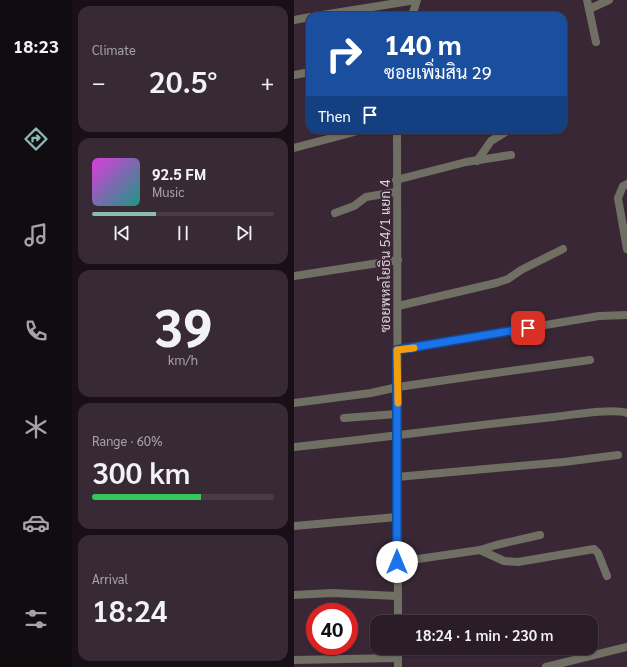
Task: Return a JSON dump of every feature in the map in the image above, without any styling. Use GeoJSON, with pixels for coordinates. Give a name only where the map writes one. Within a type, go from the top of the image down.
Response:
{"type":"FeatureCollection","features":[{"type":"Feature","properties":{"kind":"street"},"geometry":{"type":"LineString","coordinates":[[341,12],[416,0],[413,12]]}},
{"type":"Feature","properties":{"kind":"street"},"geometry":{"type":"LineString","coordinates":[[587,0],[596,42]]}},
{"type":"Feature","properties":{"kind":"street"},"geometry":{"type":"LineString","coordinates":[[589,9],[609,0]]}},
{"type":"Feature","properties":{"kind":"street"},"geometry":{"type":"LineString","coordinates":[[294,20],[306,18]]}},
{"type":"Feature","properties":{"kind":"street"},"geometry":{"type":"LineString","coordinates":[[294,75],[306,73]]}},
{"type":"Feature","properties":{"kind":"street"},"geometry":{"type":"LineString","coordinates":[[294,148],[347,134]]}},
{"type":"Feature","properties":{"kind":"street","name":"ซอยพหลโยธิน 54/1 แยก 4"},"geometry":{"type":"LineString","coordinates":[[397,134],[398,436],[396,517],[398,615]]}},
{"type":"Feature","properties":{"kind":"street"},"geometry":{"type":"LineString","coordinates":[[477,160],[491,141],[503,134]]}},
{"type":"Feature","properties":{"kind":"street"},"geometry":{"type":"LineString","coordinates":[[396,180],[477,160],[511,155]]}},
{"type":"Feature","properties":{"kind":"street"},"geometry":{"type":"LineString","coordinates":[[627,184],[623,186],[618,198],[627,249]]}},
{"type":"Feature","properties":{"kind":"street"},"geometry":{"type":"LineString","coordinates":[[335,213],[354,206],[366,197],[396,192]]}},
{"type":"Feature","properties":{"kind":"street"},"geometry":{"type":"LineString","coordinates":[[398,306],[508,279],[521,270],[563,249]]}},
{"type":"Feature","properties":{"kind":"street"},"geometry":{"type":"LineString","coordinates":[[294,276],[398,260]]}},
{"type":"Feature","properties":{"kind":"street"},"geometry":{"type":"LineString","coordinates":[[397,350],[599,316],[627,315]]}},
{"type":"Feature","properties":{"kind":"street"},"geometry":{"type":"LineString","coordinates":[[294,403],[590,360]]}},
{"type":"Feature","properties":{"kind":"street"},"geometry":{"type":"LineString","coordinates":[[294,448],[480,425],[602,412],[627,413]]}},
{"type":"Feature","properties":{"kind":"street"},"geometry":{"type":"LineString","coordinates":[[344,418],[398,414]]}},
{"type":"Feature","properties":{"kind":"street"},"geometry":{"type":"LineString","coordinates":[[397,477],[564,462],[618,455]]}},
{"type":"Feature","properties":{"kind":"street"},"geometry":{"type":"LineString","coordinates":[[294,526],[396,517]]}},
{"type":"Feature","properties":{"kind":"street"},"geometry":{"type":"LineString","coordinates":[[397,562],[480,550],[540,535]]}},
{"type":"Feature","properties":{"kind":"street"},"geometry":{"type":"LineString","coordinates":[[480,550],[504,561],[518,562],[594,549],[598,552],[607,576]]}},
{"type":"Feature","properties":{"kind":"street"},"geometry":{"type":"LineString","coordinates":[[294,595],[332,593],[397,596]]}},
{"type":"Feature","properties":{"kind":"street"},"geometry":{"type":"LineString","coordinates":[[546,667],[626,647]]}},
{"type":"Feature","properties":{"kind":"street"},"geometry":{"type":"LineString","coordinates":[[294,660],[304,664],[398,658],[398,667]]}},
{"type":"Feature","properties":{"kind":"slow traffic"},"geometry":{"type":"LineString","coordinates":[[398,403],[397,350],[414,348]]}},
{"type":"Feature","properties":{"kind":"route"},"geometry":{"type":"LineString","coordinates":[[397,562],[397,350],[528,328]]}}]}
